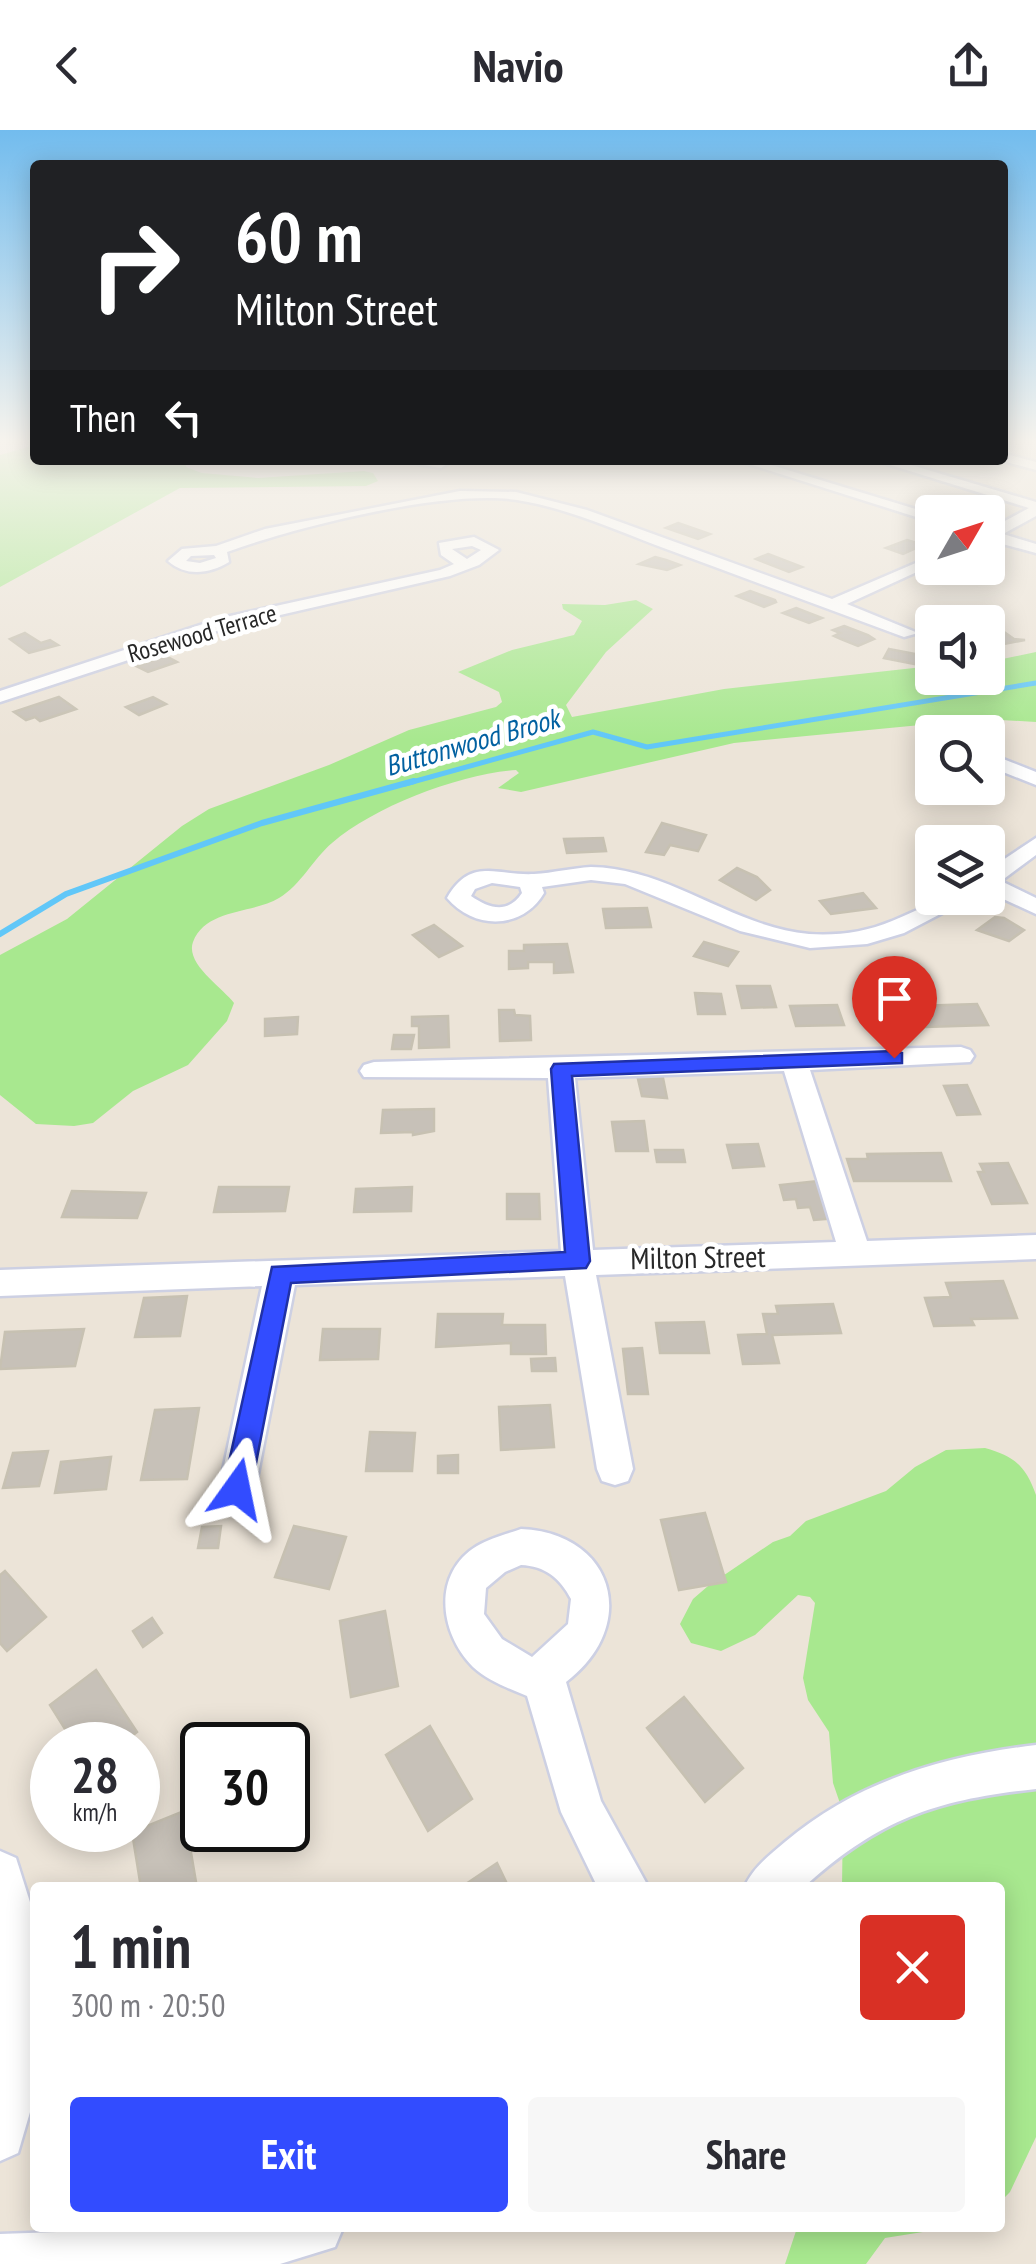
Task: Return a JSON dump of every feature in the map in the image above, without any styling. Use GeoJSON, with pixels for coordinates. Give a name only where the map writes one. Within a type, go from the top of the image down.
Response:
{"type":"FeatureCollection","features":[{"type":"Feature","properties":{"kind":"street"},"geometry":{"type":"LineString","coordinates":[[218,550],[241,542]]}},
{"type":"Feature","properties":{"kind":"street"},"geometry":{"type":"LineString","coordinates":[[660,542],[910,633]]}},
{"type":"Feature","properties":{"kind":"street"},"geometry":{"type":"LineString","coordinates":[[1011,542],[1036,549]]}},
{"type":"Feature","properties":{"kind":"street","name":"Rosewood Terrace"},"geometry":{"type":"LineString","coordinates":[[0,697],[232,621],[418,582],[464,564]]}},
{"type":"Feature","properties":{"kind":"street"},"geometry":{"type":"LineString","coordinates":[[834,604],[915,568]]}},
{"type":"Feature","properties":{"kind":"street"},"geometry":{"type":"LineString","coordinates":[[0,674],[22,688]]}},
{"type":"Feature","properties":{"kind":"street"},"geometry":{"type":"LineString","coordinates":[[1005,766],[1036,779]]}},
{"type":"Feature","properties":{"kind":"street"},"geometry":{"type":"LineString","coordinates":[[1005,869],[1036,845]]}},
{"type":"Feature","properties":{"kind":"street"},"geometry":{"type":"LineString","coordinates":[[530,882],[585,871],[633,878],[665,887],[758,930],[812,942],[854,941],[885,934],[924,915]]}},
{"type":"Feature","properties":{"kind":"street"},"geometry":{"type":"LineString","coordinates":[[1005,891],[1036,907]]}},
{"type":"Feature","properties":{"kind":"street"},"geometry":{"type":"LineString","coordinates":[[374,1071],[961,1056]]}},
{"type":"Feature","properties":{"kind":"street"},"geometry":{"type":"LineString","coordinates":[[794,1061],[855,1253]]}},
{"type":"Feature","properties":{"kind":"street"},"geometry":{"type":"LineString","coordinates":[[561,1069],[578,1261],[614,1469]]}},
{"type":"Feature","properties":{"kind":"street","name":"Milton Street"},"geometry":{"type":"LineString","coordinates":[[0,1284],[1036,1247]]}},
{"type":"Feature","properties":{"kind":"street"},"geometry":{"type":"LineString","coordinates":[[237,1489],[281,1274]]}},
{"type":"Feature","properties":{"kind":"street"},"geometry":{"type":"LineString","coordinates":[[543,1673],[559,1744],[581,1810],[621,1882]]}},
{"type":"Feature","properties":{"kind":"street"},"geometry":{"type":"LineString","coordinates":[[774,1882],[822,1840],[864,1813],[944,1784],[1036,1767]]}},
{"type":"Feature","properties":{"kind":"street"},"geometry":{"type":"LineString","coordinates":[[0,1874],[17,1938],[24,2005],[14,2081],[0,2135]]}},
{"type":"Feature","properties":{"kind":"street"},"geometry":{"type":"LineString","coordinates":[[0,2261],[120,2262],[217,2250],[298,2232]]}},
{"type":"Feature","properties":{"kind":"green space"},"geometry":{"type":"Polygon","coordinates":[[[0,542],[83,542],[0,587],[0,542]]]}},
{"type":"Feature","properties":{"kind":"green space"},"geometry":{"type":"Polygon","coordinates":[[[636,600],[653,609],[606,652],[566,705],[572,717],[724,689],[915,668],[915,695],[1005,695],[1005,658],[1036,652],[1036,722],[1005,720],[1005,715],[915,715],[915,726],[734,743],[521,792],[498,788],[519,773],[516,770],[470,778],[419,794],[350,829],[325,849],[279,898],[219,917],[199,931],[193,942],[194,959],[234,1003],[227,1021],[188,1065],[133,1091],[93,1123],[36,1124],[0,1095],[0,955],[67,919],[182,826],[209,809],[329,765],[409,730],[496,707],[502,702],[499,692],[458,672],[512,650],[574,635],[582,621],[563,609],[562,604],[605,605],[636,600]]]}},
{"type":"Feature","properties":{"kind":"green space"},"geometry":{"type":"Polygon","coordinates":[[[985,1448],[1004,1455],[1018,1464],[1036,1495],[1036,2137],[1005,2197],[1005,1882],[842,1882],[843,1812],[833,1783],[829,1732],[808,1700],[803,1678],[815,1603],[810,1597],[798,1595],[755,1635],[721,1651],[691,1643],[680,1624],[693,1599],[773,1542],[790,1536],[806,1521],[886,1491],[915,1467],[946,1450],[985,1448]]]}},
{"type":"Feature","properties":{"kind":"green space"},"geometry":{"type":"Polygon","coordinates":[[[796,2232],[923,2232],[885,2238],[866,2264],[785,2264],[796,2232]]]}},
{"type":"Feature","properties":{"kind":"building"},"geometry":{"type":"Polygon","coordinates":[[[903,542],[915,542],[915,549],[903,554],[886,548],[903,542]]]}},
{"type":"Feature","properties":{"kind":"building"},"geometry":{"type":"Polygon","coordinates":[[[768,554],[802,567],[789,572],[756,559],[768,554]]]}},
{"type":"Feature","properties":{"kind":"building"},"geometry":{"type":"Polygon","coordinates":[[[655,557],[680,565],[667,570],[639,564],[655,557]]]}},
{"type":"Feature","properties":{"kind":"building"},"geometry":{"type":"Polygon","coordinates":[[[750,591],[776,602],[764,607],[737,596],[750,591]]]}},
{"type":"Feature","properties":{"kind":"building"},"geometry":{"type":"Polygon","coordinates":[[[796,608],[822,618],[809,623],[783,613],[796,608]]]}},
{"type":"Feature","properties":{"kind":"building"},"geometry":{"type":"Polygon","coordinates":[[[844,626],[874,639],[858,646],[834,636],[840,633],[833,630],[844,626]]]}},
{"type":"Feature","properties":{"kind":"building"},"geometry":{"type":"Polygon","coordinates":[[[25,633],[41,643],[50,640],[58,645],[29,653],[10,639],[25,633]]]}},
{"type":"Feature","properties":{"kind":"building"},"geometry":{"type":"Polygon","coordinates":[[[1005,633],[1014,639],[1025,640],[1005,644],[1005,633]]]}},
{"type":"Feature","properties":{"kind":"building"},"geometry":{"type":"Polygon","coordinates":[[[889,649],[915,654],[915,664],[884,658],[889,649]]]}},
{"type":"Feature","properties":{"kind":"building"},"geometry":{"type":"Polygon","coordinates":[[[166,656],[177,662],[148,672],[136,666],[166,656]]]}},
{"type":"Feature","properties":{"kind":"building"},"geometry":{"type":"Polygon","coordinates":[[[59,697],[76,709],[40,721],[35,717],[26,720],[14,712],[59,697]]]}},
{"type":"Feature","properties":{"kind":"building"},"geometry":{"type":"Polygon","coordinates":[[[153,697],[166,704],[139,715],[126,707],[153,697]]]}},
{"type":"Feature","properties":{"kind":"building"},"geometry":{"type":"Polygon","coordinates":[[[662,823],[706,835],[698,851],[670,845],[664,855],[646,852],[662,823]]]}},
{"type":"Feature","properties":{"kind":"building"},"geometry":{"type":"Polygon","coordinates":[[[603,838],[606,851],[567,853],[564,839],[603,838]]]}},
{"type":"Feature","properties":{"kind":"building"},"geometry":{"type":"Polygon","coordinates":[[[737,868],[757,877],[770,890],[756,900],[720,880],[737,868]]]}},
{"type":"Feature","properties":{"kind":"building"},"geometry":{"type":"Polygon","coordinates":[[[863,893],[876,908],[831,914],[820,901],[863,893]]]}},
{"type":"Feature","properties":{"kind":"building"},"geometry":{"type":"Polygon","coordinates":[[[647,908],[651,927],[606,928],[603,909],[647,908]]]}},
{"type":"Feature","properties":{"kind":"building"},"geometry":{"type":"Polygon","coordinates":[[[995,917],[1024,930],[1009,941],[977,930],[995,917]]]}},
{"type":"Feature","properties":{"kind":"building"},"geometry":{"type":"Polygon","coordinates":[[[434,925],[462,946],[439,957],[413,935],[434,925]]]}},
{"type":"Feature","properties":{"kind":"building"},"geometry":{"type":"Polygon","coordinates":[[[704,942],[738,952],[728,966],[694,956],[704,942]]]}},
{"type":"Feature","properties":{"kind":"building"},"geometry":{"type":"Polygon","coordinates":[[[567,944],[573,972],[554,973],[554,962],[528,962],[528,968],[509,969],[509,951],[524,951],[524,945],[567,944]]]}},
{"type":"Feature","properties":{"kind":"building"},"geometry":{"type":"Polygon","coordinates":[[[737,986],[770,986],[776,1007],[742,1008],[737,986]]]}},
{"type":"Feature","properties":{"kind":"building"},"geometry":{"type":"Polygon","coordinates":[[[695,993],[721,994],[725,1014],[698,1014],[695,993]]]}},
{"type":"Feature","properties":{"kind":"building"},"geometry":{"type":"Polygon","coordinates":[[[977,1004],[988,1025],[893,1028],[884,1007],[977,1004]]]}},
{"type":"Feature","properties":{"kind":"building"},"geometry":{"type":"Polygon","coordinates":[[[837,1005],[844,1025],[796,1026],[790,1006],[837,1005]]]}},
{"type":"Feature","properties":{"kind":"building"},"geometry":{"type":"Polygon","coordinates":[[[499,1010],[530,1016],[531,1040],[500,1041],[499,1010]]]}},
{"type":"Feature","properties":{"kind":"building"},"geometry":{"type":"Polygon","coordinates":[[[448,1016],[449,1047],[419,1048],[419,1026],[412,1026],[412,1017],[448,1016]]]}},
{"type":"Feature","properties":{"kind":"building"},"geometry":{"type":"Polygon","coordinates":[[[298,1017],[297,1034],[265,1036],[265,1019],[298,1017]]]}},
{"type":"Feature","properties":{"kind":"building"},"geometry":{"type":"Polygon","coordinates":[[[394,1035],[414,1035],[411,1049],[392,1049],[394,1035]]]}},
{"type":"Feature","properties":{"kind":"building"},"geometry":{"type":"Polygon","coordinates":[[[663,1078],[667,1098],[642,1096],[638,1079],[663,1078]]]}},
{"type":"Feature","properties":{"kind":"building"},"geometry":{"type":"Polygon","coordinates":[[[967,1085],[980,1114],[957,1115],[944,1086],[967,1085]]]}},
{"type":"Feature","properties":{"kind":"building"},"geometry":{"type":"Polygon","coordinates":[[[434,1109],[434,1131],[413,1135],[381,1133],[383,1110],[434,1109]]]}},
{"type":"Feature","properties":{"kind":"building"},"geometry":{"type":"Polygon","coordinates":[[[644,1121],[648,1151],[616,1151],[612,1122],[644,1121]]]}},
{"type":"Feature","properties":{"kind":"building"},"geometry":{"type":"Polygon","coordinates":[[[758,1144],[764,1166],[733,1168],[727,1145],[758,1144]]]}},
{"type":"Feature","properties":{"kind":"building"},"geometry":{"type":"Polygon","coordinates":[[[655,1150],[683,1150],[685,1162],[657,1162],[655,1150]]]}},
{"type":"Feature","properties":{"kind":"building"},"geometry":{"type":"Polygon","coordinates":[[[941,1153],[951,1181],[854,1181],[847,1159],[868,1159],[867,1154],[941,1153]]]}},
{"type":"Feature","properties":{"kind":"building"},"geometry":{"type":"Polygon","coordinates":[[[1008,1163],[1027,1203],[992,1204],[978,1172],[984,1172],[980,1164],[1008,1163]]]}},
{"type":"Feature","properties":{"kind":"building"},"geometry":{"type":"Polygon","coordinates":[[[827,1180],[840,1218],[814,1220],[810,1207],[798,1208],[796,1199],[784,1200],[780,1185],[827,1180]]]}},
{"type":"Feature","properties":{"kind":"building"},"geometry":{"type":"Polygon","coordinates":[[[219,1187],[289,1187],[285,1211],[214,1212],[219,1187]]]}},
{"type":"Feature","properties":{"kind":"building"},"geometry":{"type":"Polygon","coordinates":[[[412,1187],[411,1211],[354,1212],[356,1189],[412,1187]]]}},
{"type":"Feature","properties":{"kind":"building"},"geometry":{"type":"Polygon","coordinates":[[[72,1191],[146,1193],[137,1218],[62,1217],[72,1191]]]}},
{"type":"Feature","properties":{"kind":"building"},"geometry":{"type":"Polygon","coordinates":[[[507,1194],[539,1194],[540,1219],[507,1219],[507,1194]]]}},
{"type":"Feature","properties":{"kind":"building"},"geometry":{"type":"Polygon","coordinates":[[[1003,1281],[1017,1318],[971,1319],[974,1325],[934,1326],[925,1298],[951,1297],[946,1283],[1003,1281]]]}},
{"type":"Feature","properties":{"kind":"building"},"geometry":{"type":"Polygon","coordinates":[[[187,1296],[180,1336],[135,1337],[144,1298],[187,1296]]]}},
{"type":"Feature","properties":{"kind":"building"},"geometry":{"type":"Polygon","coordinates":[[[833,1304],[841,1333],[772,1335],[779,1363],[743,1364],[738,1335],[767,1334],[763,1314],[778,1314],[776,1306],[833,1304]]]}},
{"type":"Feature","properties":{"kind":"building"},"geometry":{"type":"Polygon","coordinates":[[[438,1314],[503,1314],[502,1325],[545,1325],[546,1354],[511,1354],[511,1343],[436,1347],[438,1314]]]}},
{"type":"Feature","properties":{"kind":"building"},"geometry":{"type":"Polygon","coordinates":[[[704,1322],[709,1353],[660,1353],[656,1323],[704,1322]]]}},
{"type":"Feature","properties":{"kind":"building"},"geometry":{"type":"Polygon","coordinates":[[[84,1329],[75,1366],[0,1369],[5,1332],[84,1329]]]}},
{"type":"Feature","properties":{"kind":"building"},"geometry":{"type":"Polygon","coordinates":[[[323,1329],[380,1329],[378,1359],[320,1360],[323,1329]]]}},
{"type":"Feature","properties":{"kind":"building"},"geometry":{"type":"Polygon","coordinates":[[[642,1348],[648,1394],[628,1394],[623,1349],[642,1348]]]}},
{"type":"Feature","properties":{"kind":"building"},"geometry":{"type":"Polygon","coordinates":[[[555,1358],[556,1371],[532,1371],[531,1359],[555,1358]]]}},
{"type":"Feature","properties":{"kind":"building"},"geometry":{"type":"Polygon","coordinates":[[[550,1405],[554,1447],[501,1450],[499,1407],[550,1405]]]}},
{"type":"Feature","properties":{"kind":"building"},"geometry":{"type":"Polygon","coordinates":[[[199,1408],[187,1479],[141,1480],[155,1410],[199,1408]]]}},
{"type":"Feature","properties":{"kind":"building"},"geometry":{"type":"Polygon","coordinates":[[[370,1432],[415,1433],[412,1471],[366,1471],[370,1432]]]}},
{"type":"Feature","properties":{"kind":"building"},"geometry":{"type":"Polygon","coordinates":[[[48,1451],[39,1486],[3,1488],[13,1453],[48,1451]]]}},
{"type":"Feature","properties":{"kind":"building"},"geometry":{"type":"Polygon","coordinates":[[[458,1455],[458,1473],[438,1473],[438,1456],[458,1455]]]}},
{"type":"Feature","properties":{"kind":"building"},"geometry":{"type":"Polygon","coordinates":[[[111,1457],[106,1489],[55,1493],[61,1462],[111,1457]]]}},
{"type":"Feature","properties":{"kind":"building"},"geometry":{"type":"Polygon","coordinates":[[[705,1513],[726,1582],[679,1590],[661,1520],[705,1513]]]}},
{"type":"Feature","properties":{"kind":"building"},"geometry":{"type":"Polygon","coordinates":[[[221,1526],[218,1548],[198,1548],[202,1527],[221,1526]]]}},
{"type":"Feature","properties":{"kind":"building"},"geometry":{"type":"Polygon","coordinates":[[[294,1526],[346,1537],[329,1589],[275,1577],[294,1526]]]}},
{"type":"Feature","properties":{"kind":"building"},"geometry":{"type":"Polygon","coordinates":[[[5,1571],[46,1617],[7,1651],[0,1643],[0,1575],[5,1571]]]}},
{"type":"Feature","properties":{"kind":"building"},"geometry":{"type":"Polygon","coordinates":[[[385,1611],[398,1686],[351,1697],[340,1621],[385,1611]]]}},
{"type":"Feature","properties":{"kind":"building"},"geometry":{"type":"Polygon","coordinates":[[[152,1618],[162,1633],[143,1647],[133,1631],[152,1618]]]}},
{"type":"Feature","properties":{"kind":"building"},"geometry":{"type":"Polygon","coordinates":[[[96,1670],[130,1722],[61,1722],[50,1705],[96,1670]]]}},
{"type":"Feature","properties":{"kind":"building"},"geometry":{"type":"Polygon","coordinates":[[[684,1697],[743,1768],[705,1802],[647,1728],[684,1697]]]}},
{"type":"Feature","properties":{"kind":"building"},"geometry":{"type":"Polygon","coordinates":[[[430,1726],[472,1799],[428,1831],[386,1755],[430,1726]]]}},
{"type":"Feature","properties":{"kind":"building"},"geometry":{"type":"Polygon","coordinates":[[[180,1813],[180,1852],[191,1852],[196,1882],[140,1882],[135,1852],[160,1852],[160,1821],[180,1813]]]}},
{"type":"Feature","properties":{"kind":"building"},"geometry":{"type":"Polygon","coordinates":[[[497,1863],[506,1882],[469,1882],[497,1863]]]}},
{"type":"Feature","properties":{"kind":"waterway","name":"Buttonwood Brook"},"geometry":{"type":"LineString","coordinates":[[405,784],[593,732],[647,747],[1036,683]]}},
{"type":"Feature","properties":{"kind":"waterway","name":"Buttonwood Brook"},"geometry":{"type":"LineString","coordinates":[[0,934],[66,894],[262,823],[414,781]]}},
{"type":"Feature","properties":{"kind":"route"},"geometry":{"type":"LineString","coordinates":[[237,1489],[281,1274],[578,1261],[561,1069],[894,1058]]}}]}
